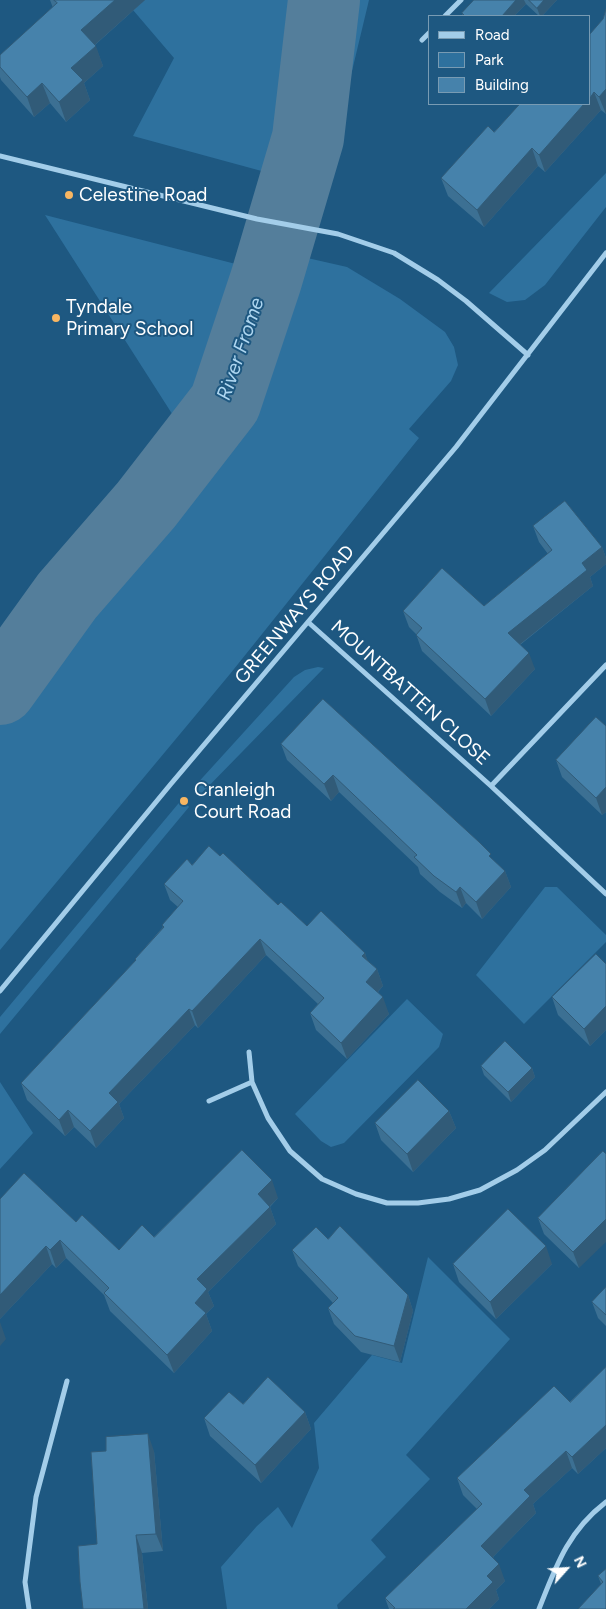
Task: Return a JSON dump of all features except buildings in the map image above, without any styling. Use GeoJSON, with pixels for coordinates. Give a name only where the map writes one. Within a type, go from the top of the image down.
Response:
{"type":"FeatureCollection","features":[{"type":"Feature","properties":{"kind":"street"},"geometry":{"type":"LineString","coordinates":[[446,15],[461,0]]}},
{"type":"Feature","properties":{"kind":"street"},"geometry":{"type":"LineString","coordinates":[[422,40],[428,34]]}},
{"type":"Feature","properties":{"kind":"street"},"geometry":{"type":"LineString","coordinates":[[0,156],[257,219],[338,234],[394,253],[438,280],[466,301],[528,355]]}},
{"type":"Feature","properties":{"kind":"street","name":"GREENWAYS ROAD"},"geometry":{"type":"LineString","coordinates":[[0,991],[170,785],[456,447],[606,253]]}},
{"type":"Feature","properties":{"kind":"street","name":"MOUNTBATTEN CLOSE"},"geometry":{"type":"LineString","coordinates":[[308,622],[491,786],[606,894]]}},
{"type":"Feature","properties":{"kind":"street","name":"MOUNTBATTEN CLOSE"},"geometry":{"type":"LineString","coordinates":[[491,786],[606,665]]}},
{"type":"Feature","properties":{"kind":"street"},"geometry":{"type":"LineString","coordinates":[[250,1052],[252,1082],[268,1118],[290,1151],[322,1179],[356,1194],[387,1203],[418,1203],[449,1199],[480,1190],[517,1170],[544,1150],[606,1092]]}},
{"type":"Feature","properties":{"kind":"street"},"geometry":{"type":"LineString","coordinates":[[209,1101],[252,1082]]}},
{"type":"Feature","properties":{"kind":"street"},"geometry":{"type":"LineString","coordinates":[[29,1609],[25,1582],[36,1496],[67,1381]]}},
{"type":"Feature","properties":{"kind":"street"},"geometry":{"type":"LineString","coordinates":[[540,1609],[557,1563],[571,1537],[591,1513],[606,1502]]}},
{"type":"Feature","properties":{"kind":"green space"},"geometry":{"type":"Polygon","coordinates":[[[145,0],[369,0],[324,188],[133,136],[174,58],[133,10],[145,0]]]}},
{"type":"Feature","properties":{"kind":"green space"},"geometry":{"type":"Polygon","coordinates":[[[606,173],[606,207],[545,285],[525,300],[507,302],[489,293],[606,173]]]}},
{"type":"Feature","properties":{"kind":"green space"},"geometry":{"type":"Polygon","coordinates":[[[45,215],[298,280],[303,257],[347,267],[400,299],[445,332],[454,347],[458,365],[451,381],[409,429],[419,438],[230,674],[0,950],[0,631],[176,420],[45,215]]]}},
{"type":"Feature","properties":{"kind":"green space"},"geometry":{"type":"Polygon","coordinates":[[[318,667],[324,668],[201,794],[194,787],[294,677],[305,670],[318,667]]]}},
{"type":"Feature","properties":{"kind":"green space"},"geometry":{"type":"Polygon","coordinates":[[[183,798],[189,807],[0,1034],[0,1017],[183,798]]]}},
{"type":"Feature","properties":{"kind":"green space"},"geometry":{"type":"Polygon","coordinates":[[[545,887],[557,887],[606,935],[606,942],[524,1024],[476,975],[545,887]]]}},
{"type":"Feature","properties":{"kind":"green space"},"geometry":{"type":"Polygon","coordinates":[[[407,999],[443,1034],[439,1047],[344,1143],[331,1147],[321,1141],[295,1114],[407,999]]]}},
{"type":"Feature","properties":{"kind":"green space"},"geometry":{"type":"Polygon","coordinates":[[[0,1082],[33,1133],[0,1169],[0,1082]]]}},
{"type":"Feature","properties":{"kind":"green space"},"geometry":{"type":"Polygon","coordinates":[[[428,1257],[510,1339],[406,1455],[430,1479],[371,1540],[386,1557],[337,1605],[338,1609],[227,1609],[221,1567],[257,1526],[278,1507],[292,1528],[319,1468],[314,1423],[372,1355],[402,1363],[428,1257]]]}},
{"type":"Feature","properties":{"kind":"waterway","name":"River Frome"},"geometry":{"type":"LineString","coordinates":[[0,689],[67,596],[146,505],[225,403],[266,280],[308,138],[324,0]]}},
{"type":"Feature","properties":{"kind":"place","name":"Celestine Road"},"geometry":{"type":"Point","coordinates":[69,195]}},
{"type":"Feature","properties":{"kind":"place","name":"Tyndale Primary School"},"geometry":{"type":"Point","coordinates":[56,318]}},
{"type":"Feature","properties":{"kind":"place","name":"Cranleigh Court Road"},"geometry":{"type":"Point","coordinates":[184,801]}}]}
